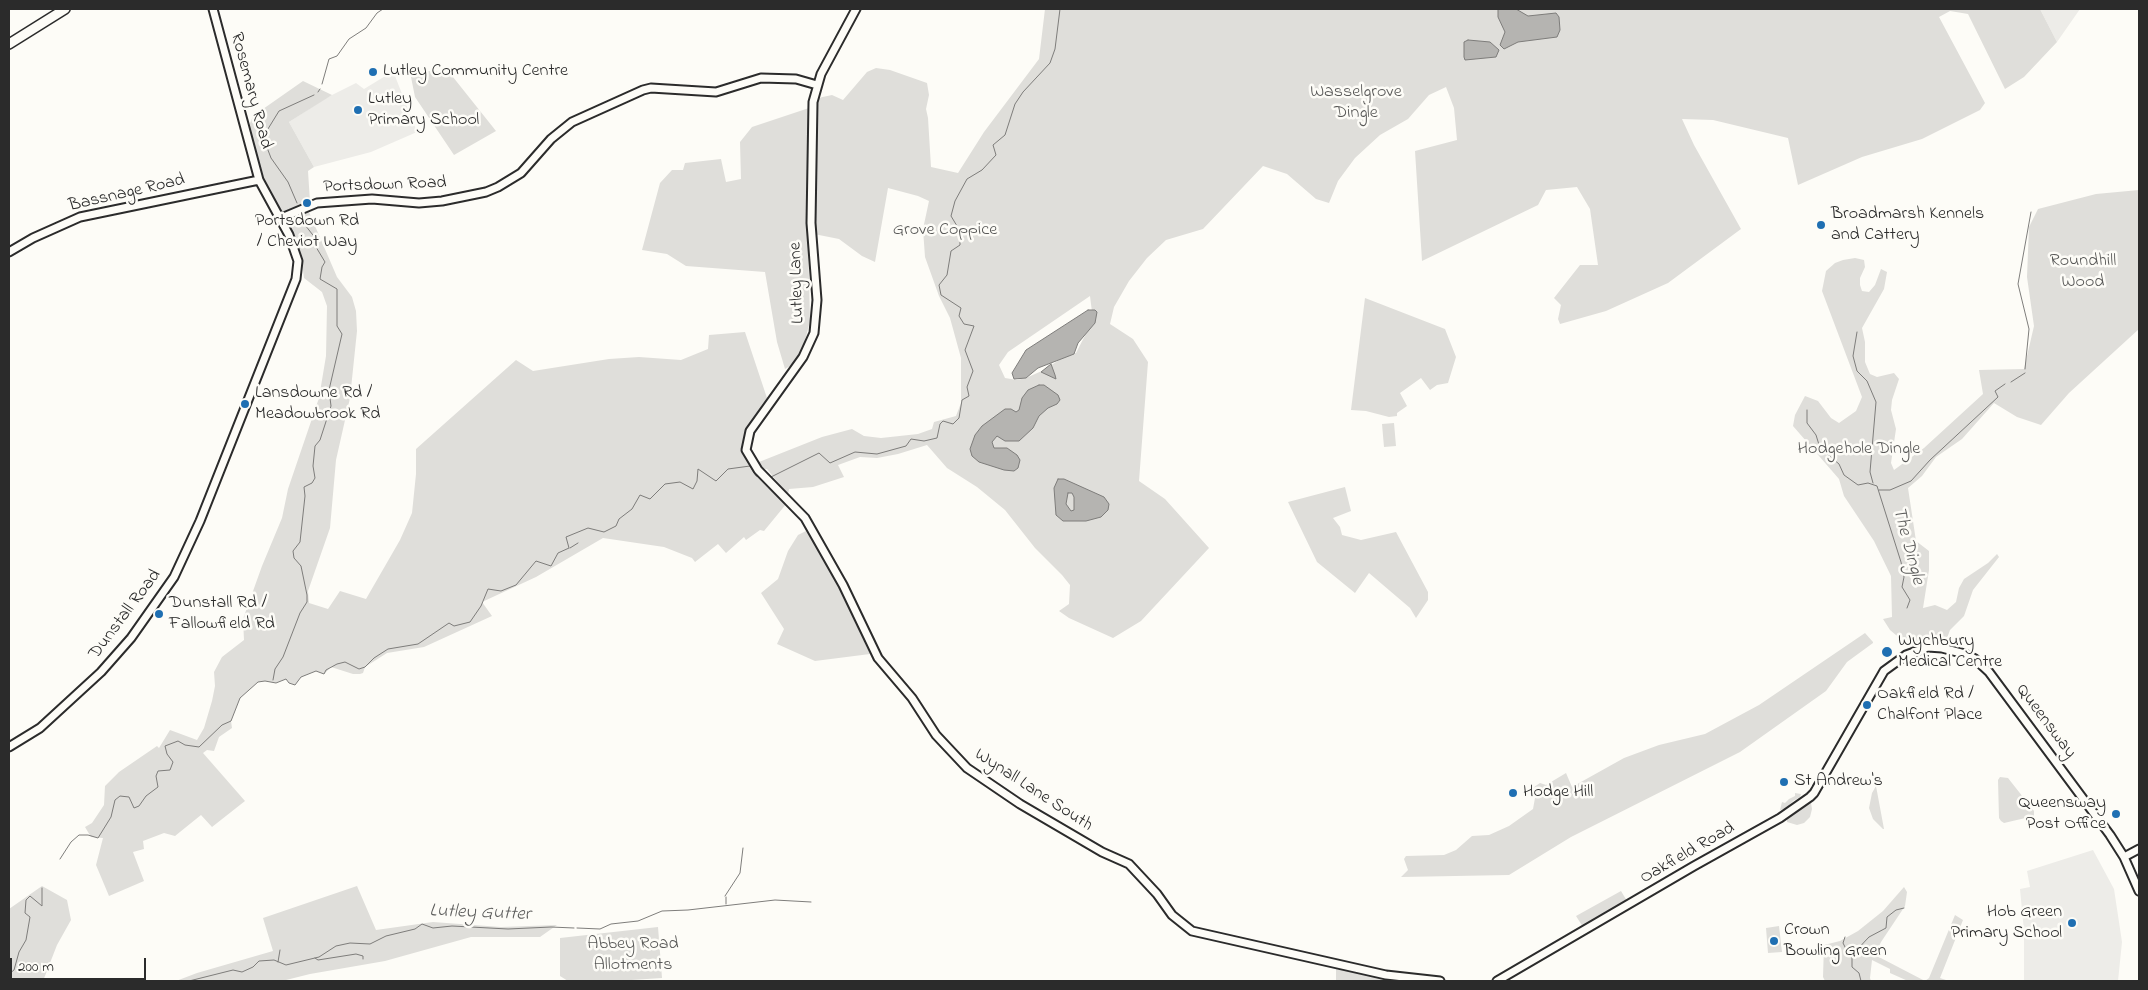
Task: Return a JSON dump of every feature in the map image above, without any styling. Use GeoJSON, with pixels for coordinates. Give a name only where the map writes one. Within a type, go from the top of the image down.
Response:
{"type":"FeatureCollection","features":[{"type":"Feature","properties":{"kind":"main road"},"geometry":{"type":"LineString","coordinates":[[9,44],[65,9]]}},
{"type":"Feature","properties":{"kind":"street","name":"Rosemary Road"},"geometry":{"type":"LineString","coordinates":[[213,9],[258,180],[280,219]]}},
{"type":"Feature","properties":{"kind":"street","name":"Lutley Lane"},"geometry":{"type":"LineString","coordinates":[[808,523],[758,470],[746,450],[746,446],[750,431],[758,417],[803,357],[814,333],[817,300],[811,223],[812,114],[816,85],[856,9]]}},
{"type":"Feature","properties":{"kind":"street","name":"Portsdown Road"},"geometry":{"type":"LineString","coordinates":[[280,219],[317,203],[372,199],[428,202],[486,192],[521,173],[551,139],[572,122],[643,90],[651,88],[716,92],[761,78],[796,79],[816,85]]}},
{"type":"Feature","properties":{"kind":"street","name":"Bassnage Road"},"geometry":{"type":"LineString","coordinates":[[9,252],[33,238],[80,217],[258,180]]}},
{"type":"Feature","properties":{"kind":"street","name":"Dunstall Road"},"geometry":{"type":"LineString","coordinates":[[9,747],[40,728],[101,672],[155,606],[180,567],[255,383],[298,271],[298,261],[289,235],[280,219]]}},
{"type":"Feature","properties":{"kind":"street","name":"Wynall Lane South"},"geometry":{"type":"LineString","coordinates":[[808,523],[843,585],[875,652],[912,698],[936,735],[967,768],[1020,804],[1102,852],[1129,864],[1137,871],[1172,915],[1192,931],[1386,975],[1440,981]]}},
{"type":"Feature","properties":{"kind":"street","name":"Queensway"},"geometry":{"type":"LineString","coordinates":[[1858,716],[1884,671],[1906,655],[1928,648],[1947,648],[1965,654],[1989,672],[2094,811],[2124,857],[2139,891]]}},
{"type":"Feature","properties":{"kind":"street","name":"Oakfield Road"},"geometry":{"type":"LineString","coordinates":[[1497,981],[1780,818],[1814,793],[1858,716]]}},
{"type":"Feature","properties":{"kind":"street"},"geometry":{"type":"LineString","coordinates":[[2124,857],[2139,848]]}},
{"type":"Feature","properties":{"kind":"shaded area"},"geometry":{"type":"Polygon","coordinates":[[[1498,9],[1516,9],[1528,16],[1556,13],[1559,17],[1560,30],[1557,37],[1518,42],[1504,49],[1500,45],[1505,32],[1498,17],[1498,9]]]}},
{"type":"Feature","properties":{"kind":"shaded area"},"geometry":{"type":"Polygon","coordinates":[[[2040,9],[2080,9],[2057,42],[2040,9]]]}},
{"type":"Feature","properties":{"kind":"shaded area"},"geometry":{"type":"Polygon","coordinates":[[[1468,40],[1490,42],[1499,50],[1496,57],[1465,60],[1464,42],[1468,40]]]}},
{"type":"Feature","properties":{"kind":"shaded area","name":"Lutley Primary School"},"geometry":{"type":"Polygon","coordinates":[[[387,75],[395,76],[417,132],[371,152],[314,167],[289,122],[326,98],[356,83],[364,89],[387,75]]]}},
{"type":"Feature","properties":{"kind":"shaded area"},"geometry":{"type":"Polygon","coordinates":[[[1088,310],[1095,310],[1097,312],[1095,323],[1078,343],[1074,354],[1038,368],[1026,378],[1014,379],[1012,373],[1026,350],[1088,310]]]}},
{"type":"Feature","properties":{"kind":"shaded area"},"geometry":{"type":"Polygon","coordinates":[[[1051,364],[1055,375],[1056,379],[1041,372],[1051,364]]]}},
{"type":"Feature","properties":{"kind":"shaded area"},"geometry":{"type":"Polygon","coordinates":[[[1044,385],[1058,395],[1060,400],[1057,404],[1048,408],[1039,416],[1033,428],[1019,441],[1005,441],[997,436],[992,442],[994,448],[1007,448],[1017,455],[1020,460],[1018,468],[1014,471],[1004,470],[979,462],[972,456],[970,449],[975,435],[982,426],[1005,409],[1011,409],[1016,412],[1019,410],[1022,398],[1028,390],[1044,385]]]}},
{"type":"Feature","properties":{"kind":"shaded area"},"geometry":{"type":"Polygon","coordinates":[[[1058,479],[1064,479],[1104,497],[1109,504],[1108,510],[1101,517],[1086,521],[1063,521],[1056,515],[1054,488],[1058,479]],[[1068,493],[1066,504],[1071,511],[1074,510],[1074,497],[1072,493],[1068,493]]]}},
{"type":"Feature","properties":{"kind":"shaded area","name":"Hob Green Primary School"},"geometry":{"type":"Polygon","coordinates":[[[2093,850],[2114,889],[2122,942],[2118,981],[2024,981],[2024,931],[2020,889],[2030,887],[2027,871],[2093,850]]]}},
{"type":"Feature","properties":{"kind":"green space"},"geometry":{"type":"Polygon","coordinates":[[[1045,9],[2040,9],[2057,42],[2024,77],[2005,89],[1968,14],[1950,11],[1939,17],[1985,103],[1980,110],[1922,139],[1862,157],[1798,185],[1788,138],[1713,120],[1682,119],[1694,145],[1741,229],[1668,283],[1606,311],[1560,324],[1558,319],[1561,305],[1554,298],[1580,265],[1598,265],[1590,209],[1577,187],[1546,190],[1538,205],[1422,261],[1415,151],[1457,140],[1454,108],[1446,87],[1429,95],[1408,119],[1380,135],[1355,158],[1338,181],[1329,203],[1316,199],[1287,174],[1263,166],[1203,229],[1166,240],[1147,258],[1129,281],[1114,307],[1110,324],[1133,339],[1148,362],[1139,481],[1165,499],[1209,548],[1141,621],[1113,638],[1069,618],[1059,611],[1069,604],[1070,585],[1035,548],[1005,510],[977,487],[947,468],[927,445],[877,458],[860,457],[838,465],[844,477],[813,487],[789,489],[788,495],[767,469],[755,468],[787,503],[764,531],[760,530],[746,540],[744,537],[726,553],[718,544],[695,562],[692,558],[664,547],[603,538],[536,577],[482,602],[492,616],[424,647],[387,653],[365,667],[363,673],[353,674],[331,667],[324,674],[316,671],[301,677],[295,685],[289,683],[286,679],[276,683],[258,682],[240,698],[231,721],[232,728],[219,737],[214,751],[207,750],[203,753],[245,801],[212,827],[201,815],[175,836],[164,833],[143,841],[144,849],[133,852],[144,881],[109,896],[96,865],[103,838],[91,837],[85,827],[92,823],[104,805],[105,786],[119,772],[157,746],[159,748],[170,730],[197,740],[204,728],[215,686],[214,672],[222,657],[244,640],[243,619],[282,518],[288,489],[319,398],[326,356],[327,306],[322,292],[304,278],[302,263],[287,220],[309,212],[337,277],[352,297],[356,311],[357,331],[350,398],[336,460],[330,528],[308,591],[309,603],[328,609],[340,591],[366,599],[400,540],[412,513],[416,474],[416,449],[516,360],[533,371],[609,359],[639,357],[681,360],[708,349],[709,335],[745,332],[767,398],[761,406],[764,417],[749,445],[759,462],[822,437],[852,429],[864,436],[881,438],[918,434],[932,429],[934,422],[956,416],[961,403],[961,358],[950,318],[939,296],[925,257],[923,229],[929,201],[888,188],[875,262],[862,256],[839,239],[814,234],[813,115],[818,98],[832,95],[843,100],[867,72],[876,68],[890,70],[927,83],[929,95],[926,109],[931,167],[958,173],[984,132],[1039,59],[1045,9]],[[1090,296],[1008,352],[999,365],[1005,378],[1017,380],[1026,378],[1044,370],[1065,356],[1076,353],[1093,320],[1090,296]]]}},
{"type":"Feature","properties":{"kind":"green space"},"geometry":{"type":"Polygon","coordinates":[[[428,71],[449,72],[496,131],[454,155],[415,97],[411,77],[428,71]]]}},
{"type":"Feature","properties":{"kind":"green space"},"geometry":{"type":"Polygon","coordinates":[[[303,81],[332,95],[289,122],[314,167],[308,171],[310,202],[282,214],[266,185],[248,128],[253,116],[303,81]]]}},
{"type":"Feature","properties":{"kind":"green space"},"geometry":{"type":"Polygon","coordinates":[[[809,108],[807,196],[810,321],[800,360],[785,369],[777,342],[765,272],[686,266],[667,254],[642,250],[660,183],[672,170],[683,170],[685,163],[721,159],[726,182],[741,179],[740,142],[752,127],[809,108]]]}},
{"type":"Feature","properties":{"kind":"green space"},"geometry":{"type":"Polygon","coordinates":[[[2139,190],[2139,329],[2069,393],[2041,425],[2017,417],[1994,403],[1962,439],[1936,457],[1922,476],[1908,488],[1916,541],[1929,551],[1929,570],[1923,608],[1935,605],[1947,610],[1956,602],[1959,588],[1964,579],[1988,563],[1997,554],[1999,557],[1973,590],[1964,616],[1950,630],[1946,641],[1910,647],[1890,630],[1883,619],[1892,617],[1891,576],[1874,541],[1844,496],[1839,479],[1793,426],[1795,415],[1805,396],[1818,401],[1831,418],[1839,423],[1856,411],[1862,397],[1822,291],[1826,271],[1835,263],[1843,260],[1855,258],[1864,260],[1865,267],[1860,278],[1860,285],[1862,291],[1869,292],[1875,285],[1881,269],[1887,272],[1884,289],[1862,328],[1865,342],[1865,362],[1870,374],[1877,377],[1894,373],[1899,379],[1892,400],[1891,410],[1896,429],[1891,463],[1894,470],[1924,448],[1983,394],[1979,370],[2024,369],[2034,326],[2027,277],[2029,227],[2038,209],[2096,194],[2139,190]]]}},
{"type":"Feature","properties":{"kind":"green space"},"geometry":{"type":"Polygon","coordinates":[[[1365,298],[1445,329],[1456,357],[1448,383],[1437,385],[1430,390],[1421,378],[1400,393],[1407,406],[1397,413],[1397,416],[1389,417],[1366,411],[1351,410],[1365,298]]]}},
{"type":"Feature","properties":{"kind":"green space"},"geometry":{"type":"Polygon","coordinates":[[[1394,423],[1396,446],[1384,447],[1382,424],[1394,423]]]}},
{"type":"Feature","properties":{"kind":"green space"},"geometry":{"type":"Polygon","coordinates":[[[1345,487],[1351,511],[1333,518],[1340,527],[1342,535],[1361,540],[1396,532],[1428,592],[1428,600],[1416,618],[1410,608],[1369,573],[1355,593],[1317,562],[1288,502],[1345,487]]]}},
{"type":"Feature","properties":{"kind":"green space"},"geometry":{"type":"Polygon","coordinates":[[[806,531],[810,533],[831,571],[870,654],[815,661],[777,644],[784,629],[761,593],[778,579],[788,551],[798,535],[806,531]]]}},
{"type":"Feature","properties":{"kind":"green space"},"geometry":{"type":"Polygon","coordinates":[[[1865,633],[1873,643],[1847,662],[1826,691],[1740,752],[1571,837],[1509,875],[1401,877],[1408,870],[1404,859],[1406,856],[1444,855],[1456,850],[1472,836],[1489,835],[1509,826],[1533,809],[1534,787],[1540,783],[1546,785],[1566,773],[1572,787],[1624,758],[1659,745],[1705,734],[1759,705],[1865,633]]]}},
{"type":"Feature","properties":{"kind":"green space"},"geometry":{"type":"Polygon","coordinates":[[[2000,777],[2008,778],[2034,811],[2034,816],[2004,823],[2001,821],[1999,818],[1998,780],[2000,777]]]}},
{"type":"Feature","properties":{"kind":"green space"},"geometry":{"type":"Polygon","coordinates":[[[1876,786],[1884,829],[1873,819],[1869,808],[1872,793],[1876,786]]]}},
{"type":"Feature","properties":{"kind":"green space"},"geometry":{"type":"Polygon","coordinates":[[[1795,793],[1801,794],[1800,797],[1793,801],[1786,809],[1780,810],[1782,802],[1785,803],[1795,796],[1795,793]]]}},
{"type":"Feature","properties":{"kind":"green space"},"geometry":{"type":"Polygon","coordinates":[[[1808,803],[1811,803],[1812,809],[1810,817],[1804,823],[1797,825],[1787,822],[1787,818],[1808,803]]]}},
{"type":"Feature","properties":{"kind":"green space"},"geometry":{"type":"Polygon","coordinates":[[[42,886],[67,900],[71,920],[57,945],[43,981],[9,981],[9,909],[42,886]]]}},
{"type":"Feature","properties":{"kind":"green space"},"geometry":{"type":"Polygon","coordinates":[[[357,886],[376,930],[433,922],[501,927],[557,925],[540,937],[471,937],[385,961],[310,974],[282,981],[176,981],[273,951],[263,918],[357,886]]]}},
{"type":"Feature","properties":{"kind":"green space"},"geometry":{"type":"Polygon","coordinates":[[[1904,887],[1907,892],[1905,906],[1881,942],[1875,955],[1925,981],[1908,981],[1890,973],[1890,969],[1872,960],[1871,981],[1825,981],[1823,977],[1824,945],[1840,941],[1858,931],[1883,911],[1904,887]]]}},
{"type":"Feature","properties":{"kind":"green space"},"geometry":{"type":"Polygon","coordinates":[[[1621,891],[1627,901],[1583,927],[1576,916],[1621,891]]]}},
{"type":"Feature","properties":{"kind":"green space"},"geometry":{"type":"Polygon","coordinates":[[[1955,915],[1963,920],[1940,978],[1949,981],[1925,981],[1929,978],[1955,915]]]}},
{"type":"Feature","properties":{"kind":"green space","name":"Crown Bowling Green"},"geometry":{"type":"Polygon","coordinates":[[[1779,926],[1782,952],[1768,953],[1766,928],[1779,926]]]}},
{"type":"Feature","properties":{"kind":"green space","name":"Abbey Road Allotments"},"geometry":{"type":"Polygon","coordinates":[[[658,927],[662,978],[616,981],[568,981],[560,976],[560,938],[658,927]]]}},
{"type":"Feature","properties":{"kind":"green space"},"geometry":{"type":"Polygon","coordinates":[[[1336,967],[1382,979],[1401,981],[1336,981],[1336,967]]]}},
{"type":"Feature","properties":{"kind":"waterway"},"geometry":{"type":"LineString","coordinates":[[322,84],[329,59],[337,56],[349,39],[366,28],[377,13],[383,9]]}},
{"type":"Feature","properties":{"kind":"waterway"},"geometry":{"type":"LineString","coordinates":[[769,478],[819,453],[830,463],[855,452],[877,454],[906,446],[911,439],[924,441],[937,438],[940,424],[943,421],[953,424],[959,418],[962,400],[969,396],[967,387],[973,371],[965,350],[974,326],[964,324],[959,316],[961,308],[941,295],[939,285],[947,275],[951,251],[960,245],[960,231],[951,216],[955,201],[967,179],[982,170],[996,155],[993,145],[1005,135],[1015,104],[1023,92],[1050,63],[1055,49],[1060,9]]}},
{"type":"Feature","properties":{"kind":"waterway"},"geometry":{"type":"LineString","coordinates":[[297,203],[288,182],[271,158],[263,137],[279,111],[314,95]]}},
{"type":"Feature","properties":{"kind":"waterway","name":"The Dingle"},"geometry":{"type":"LineString","coordinates":[[2025,369],[2029,329],[2018,284],[2031,212]]}},
{"type":"Feature","properties":{"kind":"waterway"},"geometry":{"type":"LineString","coordinates":[[273,680],[275,669],[283,657],[300,613],[307,602],[301,566],[294,558],[293,551],[300,542],[305,496],[304,487],[312,483],[315,478],[313,466],[315,446],[320,440],[331,406],[329,390],[342,334],[337,326],[337,289],[320,279],[325,262],[316,247],[316,239],[298,216]]}},
{"type":"Feature","properties":{"kind":"waterway"},"geometry":{"type":"LineString","coordinates":[[1857,332],[1853,356],[1857,371],[1867,381],[1876,402],[1870,472],[1873,483]]}},
{"type":"Feature","properties":{"kind":"waterway","name":"The Dingle"},"geometry":{"type":"LineString","coordinates":[[2011,382],[2025,373]]}},
{"type":"Feature","properties":{"kind":"waterway","name":"The Dingle"},"geometry":{"type":"LineString","coordinates":[[1879,490],[1890,490],[1911,481],[1930,460],[1998,397],[1995,391],[2005,384]]}},
{"type":"Feature","properties":{"kind":"waterway","name":"The Dingle"},"geometry":{"type":"LineString","coordinates":[[1807,410],[1807,423],[1816,435],[1820,448],[1839,464],[1844,475],[1858,485],[1868,483],[1877,486],[1901,562],[1904,577],[1902,587],[1910,600],[1907,608]]}},
{"type":"Feature","properties":{"kind":"waterway"},"geometry":{"type":"LineString","coordinates":[[60,859],[71,842],[79,835],[98,838],[111,817],[115,800],[120,796],[129,797],[134,808],[139,806],[146,796],[158,787],[156,776],[158,771],[170,770],[173,762],[167,754],[165,746],[178,741],[185,745],[199,747],[222,725],[231,721],[240,698],[258,682],[276,683],[286,679],[289,683],[295,685],[301,677],[316,671],[324,674],[326,670],[345,662],[359,669],[365,667],[374,658],[388,649],[418,644],[449,623],[454,626],[470,622],[481,606],[488,589],[501,591],[516,585],[536,561],[551,566],[558,553],[569,548],[566,537],[588,528],[604,532],[616,526],[619,519],[632,509],[640,495],[650,499],[665,484],[680,482],[693,489],[697,481],[698,469],[716,481],[728,469],[750,466],[756,476],[760,477]]}},
{"type":"Feature","properties":{"kind":"waterway"},"geometry":{"type":"LineString","coordinates":[[570,548],[578,543]]}},
{"type":"Feature","properties":{"kind":"waterway"},"geometry":{"type":"LineString","coordinates":[[725,896],[740,873],[743,848]]}},
{"type":"Feature","properties":{"kind":"waterway"},"geometry":{"type":"LineString","coordinates":[[9,974],[14,970],[19,952],[26,940],[30,917],[25,913],[26,900],[30,896],[42,906],[42,888]]}},
{"type":"Feature","properties":{"kind":"waterway"},"geometry":{"type":"LineString","coordinates":[[726,897],[726,904]]}},
{"type":"Feature","properties":{"kind":"waterway","name":"Lutley Gutter"},"geometry":{"type":"LineString","coordinates":[[577,928],[600,929],[611,924],[638,921],[662,911],[688,910],[775,900],[811,902]]}},
{"type":"Feature","properties":{"kind":"waterway","name":"The Dingle"},"geometry":{"type":"LineString","coordinates":[[1861,981],[1859,973],[1852,967],[1852,955],[1869,937],[1886,928],[1887,917],[1896,910],[1904,908]]}},
{"type":"Feature","properties":{"kind":"waterway","name":"Lutley Gutter"},"geometry":{"type":"LineString","coordinates":[[189,981],[233,970],[242,972],[253,967],[259,961],[274,960],[286,965],[319,957],[336,946],[350,943],[370,944],[386,936],[415,929],[422,924],[433,928],[452,926],[508,929],[574,928]]}},
{"type":"Feature","properties":{"kind":"waterway"},"geometry":{"type":"LineString","coordinates":[[1845,937],[1843,943],[1852,955]]}},
{"type":"Feature","properties":{"kind":"waterway"},"geometry":{"type":"LineString","coordinates":[[278,962],[280,950]]}},
{"type":"Feature","properties":{"kind":"waterway"},"geometry":{"type":"LineString","coordinates":[[315,958],[318,960],[356,954],[363,956],[363,959]]}},
{"type":"Feature","properties":{"kind":"place","name":"Lutley Community Centre"},"geometry":{"type":"Point","coordinates":[373,72]}},
{"type":"Feature","properties":{"kind":"place","name":"Lutley Primary School"},"geometry":{"type":"Point","coordinates":[358,110]}},
{"type":"Feature","properties":{"kind":"place","name":"Portsdown Rd / Cheviot Way"},"geometry":{"type":"Point","coordinates":[307,203]}},
{"type":"Feature","properties":{"kind":"place","name":"Broadmarsh Kennels and Cattery"},"geometry":{"type":"Point","coordinates":[1821,225]}},
{"type":"Feature","properties":{"kind":"place","name":"Lansdowne Rd / Meadowbrook Rd"},"geometry":{"type":"Point","coordinates":[245,404]}},
{"type":"Feature","properties":{"kind":"place","name":"Dunstall Rd / Fallowfield Rd"},"geometry":{"type":"Point","coordinates":[159,614]}},
{"type":"Feature","properties":{"kind":"place","name":"Wychbury Medical Centre"},"geometry":{"type":"Point","coordinates":[1887,652]}},
{"type":"Feature","properties":{"kind":"place","name":"Oakfield Rd / Chalfont Place"},"geometry":{"type":"Point","coordinates":[1867,705]}},
{"type":"Feature","properties":{"kind":"place","name":"St Andrew's"},"geometry":{"type":"Point","coordinates":[1784,782]}},
{"type":"Feature","properties":{"kind":"place","name":"Hodge Hill"},"geometry":{"type":"Point","coordinates":[1513,793]}},
{"type":"Feature","properties":{"kind":"place","name":"Queensway Post Office"},"geometry":{"type":"Point","coordinates":[2116,814]}},
{"type":"Feature","properties":{"kind":"place","name":"Hob Green Primary School"},"geometry":{"type":"Point","coordinates":[2072,923]}},
{"type":"Feature","properties":{"kind":"place","name":"Crown Bowling Green"},"geometry":{"type":"Point","coordinates":[1774,941]}},
{"type":"Feature","properties":{"kind":"park label","name":"Wasselgrove Dingle"},"geometry":{"type":"Point","coordinates":[1356,104]}},
{"type":"Feature","properties":{"kind":"park label","name":"Grove Coppice"},"geometry":{"type":"Point","coordinates":[945,231]}},
{"type":"Feature","properties":{"kind":"park label","name":"Roundhill Wood"},"geometry":{"type":"Point","coordinates":[2083,272]}},
{"type":"Feature","properties":{"kind":"park label","name":"Hodgehole Dingle"},"geometry":{"type":"Point","coordinates":[1859,450]}}]}
